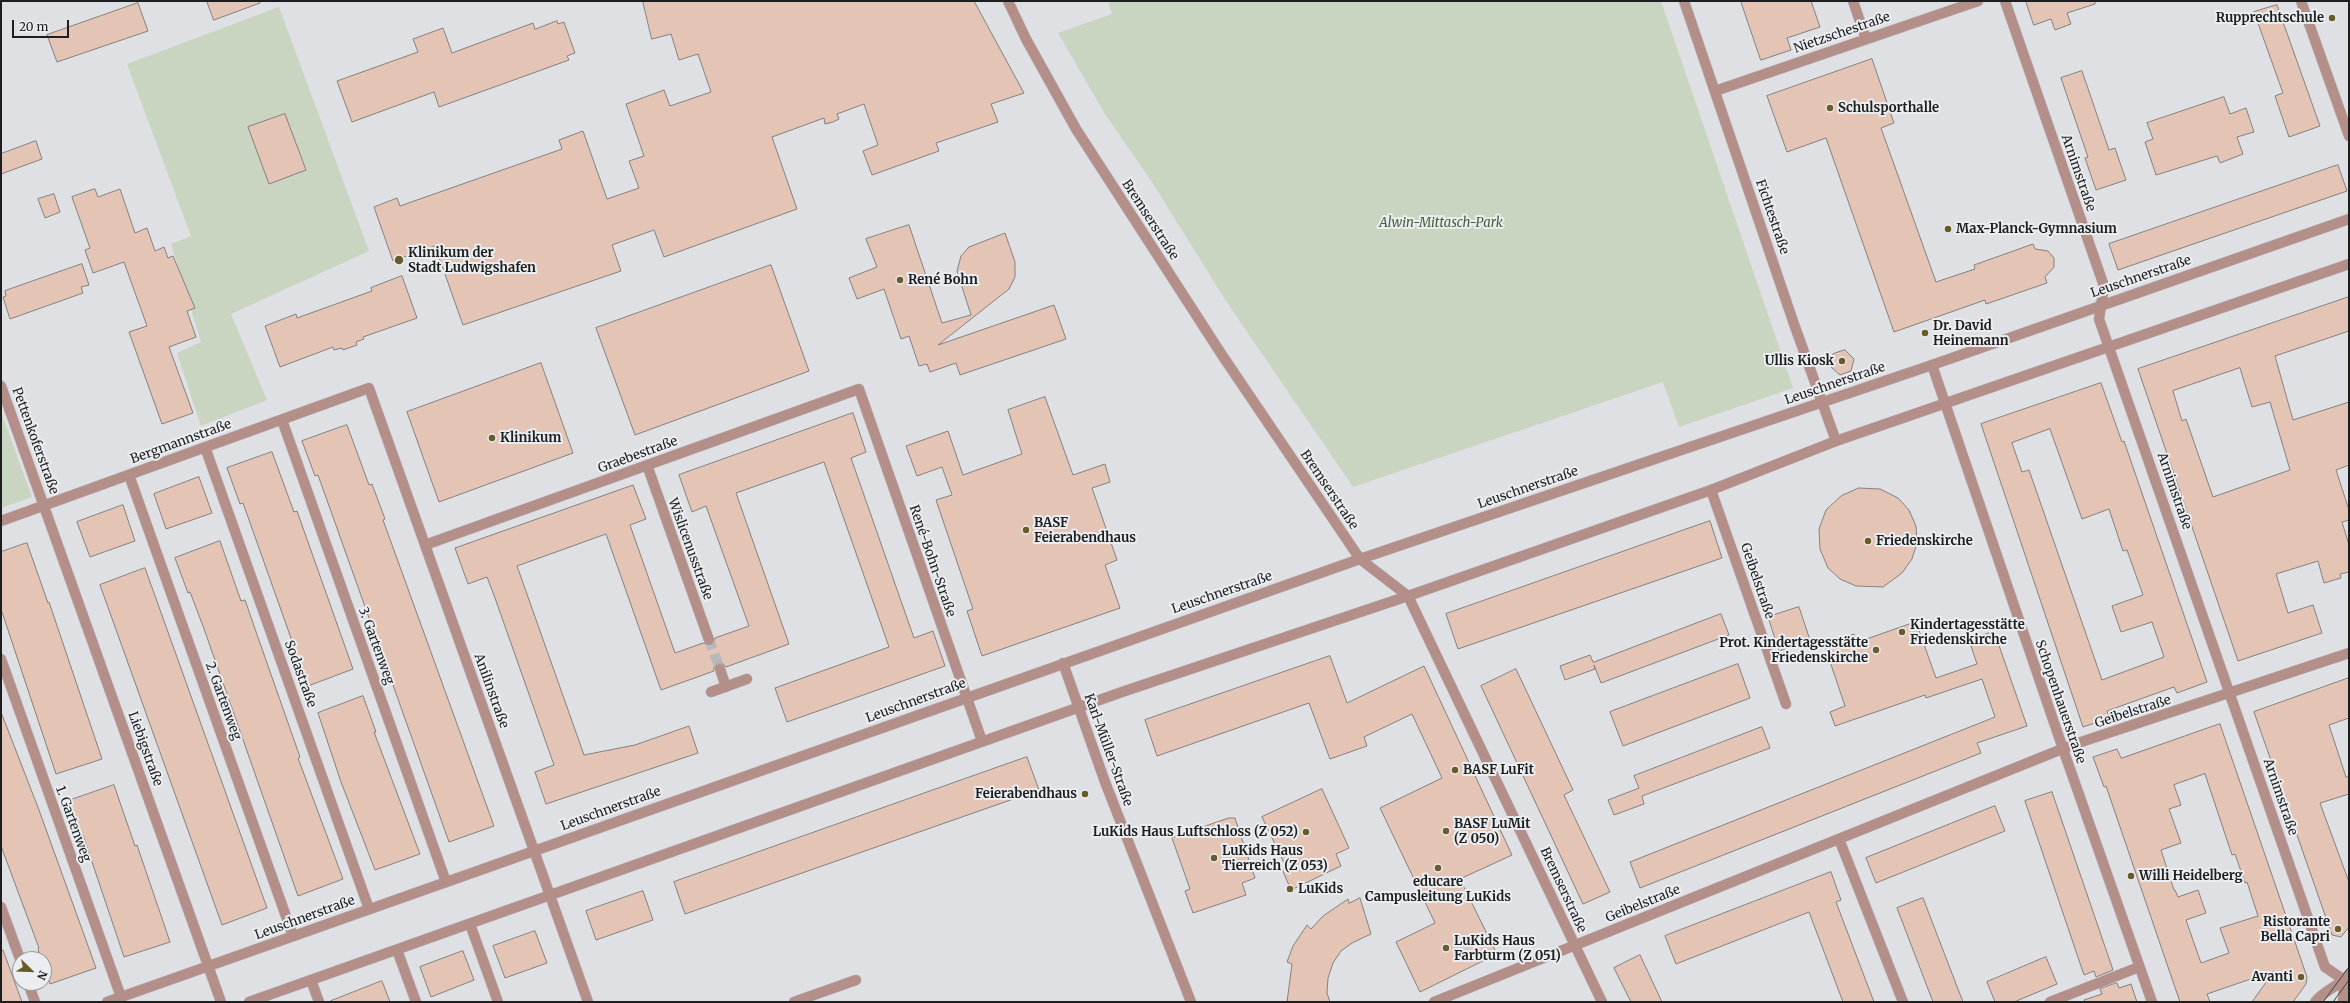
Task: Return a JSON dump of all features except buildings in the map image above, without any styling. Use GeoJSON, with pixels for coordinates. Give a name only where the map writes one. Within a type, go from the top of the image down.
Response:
{"type":"FeatureCollection","features":[{"type":"Feature","properties":{"kind":"street","name":"Bremserstraße"},"geometry":{"type":"LineString","coordinates":[[1008,1],[1026,39],[1076,129],[1222,355],[1360,559],[1408,596],[1602,1002]]}},
{"type":"Feature","properties":{"kind":"street","name":"Fichtestraße"},"geometry":{"type":"LineString","coordinates":[[1684,1],[1794,324],[1836,441]]}},
{"type":"Feature","properties":{"kind":"street"},"geometry":{"type":"LineString","coordinates":[[1853,1],[1866,39]]}},
{"type":"Feature","properties":{"kind":"street","name":"Nietzschestraße"},"geometry":{"type":"LineString","coordinates":[[1715,91],[1978,1]]}},
{"type":"Feature","properties":{"kind":"street","name":"Arnimstraße"},"geometry":{"type":"LineString","coordinates":[[2005,1],[2104,286],[2099,319],[2325,967],[2347,977]]}},
{"type":"Feature","properties":{"kind":"street"},"geometry":{"type":"LineString","coordinates":[[2301,1],[2349,136]]}},
{"type":"Feature","properties":{"kind":"street","name":"Leuschnerstraße"},"geometry":{"type":"LineString","coordinates":[[107,1002],[966,697],[1360,559],[1823,402],[2101,304],[2349,219]]}},
{"type":"Feature","properties":{"kind":"street"},"geometry":{"type":"LineString","coordinates":[[249,1002],[1078,707],[1408,596],[1711,490],[1836,441],[1946,405],[2349,264]]}},
{"type":"Feature","properties":{"kind":"street","name":"Schopenhauerstraße"},"geometry":{"type":"LineString","coordinates":[[1932,364],[2062,749],[2152,1002]]}},
{"type":"Feature","properties":{"kind":"street","name":"Pettenkoferstraße"},"geometry":{"type":"LineString","coordinates":[[1,386],[44,505]]}},
{"type":"Feature","properties":{"kind":"street","name":"Bergmannstraße"},"geometry":{"type":"LineString","coordinates":[[1,520],[370,388]]}},
{"type":"Feature","properties":{"kind":"street","name":"Anilinstraße"},"geometry":{"type":"LineString","coordinates":[[370,388],[588,1002]]}},
{"type":"Feature","properties":{"kind":"street","name":"Graebestraße"},"geometry":{"type":"LineString","coordinates":[[425,545],[859,389]]}},
{"type":"Feature","properties":{"kind":"street","name":"René-Bohn-Straße"},"geometry":{"type":"LineString","coordinates":[[859,389],[982,742]]}},
{"type":"Feature","properties":{"kind":"street","name":"3. Gartenweg"},"geometry":{"type":"LineString","coordinates":[[282,420],[446,882]]}},
{"type":"Feature","properties":{"kind":"street","name":"Sodastraße"},"geometry":{"type":"LineString","coordinates":[[205,447],[369,909]]}},
{"type":"Feature","properties":{"kind":"street","name":"Wislicenusstraße"},"geometry":{"type":"LineString","coordinates":[[647,465],[709,640]]}},
{"type":"Feature","properties":{"kind":"street","name":"2. Gartenweg"},"geometry":{"type":"LineString","coordinates":[[129,475],[293,936]]}},
{"type":"Feature","properties":{"kind":"street","name":"Geibelstraße"},"geometry":{"type":"LineString","coordinates":[[1711,490],[1786,704]]}},
{"type":"Feature","properties":{"kind":"street","name":"Liebigstraße"},"geometry":{"type":"LineString","coordinates":[[44,505],[221,1002]]}},
{"type":"Feature","properties":{"kind":"street","name":"Geibelstraße"},"geometry":{"type":"LineString","coordinates":[[1434,1002],[2062,749],[2349,653]]}},
{"type":"Feature","properties":{"kind":"street","name":"1. Gartenweg"},"geometry":{"type":"LineString","coordinates":[[1,659],[121,997]]}},
{"type":"Feature","properties":{"kind":"street","name":"Karl-Müller-Straße"},"geometry":{"type":"LineString","coordinates":[[1063,663],[1140,873],[1191,1002]]}},
{"type":"Feature","properties":{"kind":"street"},"geometry":{"type":"LineString","coordinates":[[720,669],[726,687]]}},
{"type":"Feature","properties":{"kind":"street"},"geometry":{"type":"LineString","coordinates":[[711,692],[747,679]]}},
{"type":"Feature","properties":{"kind":"street"},"geometry":{"type":"LineString","coordinates":[[1839,839],[1903,1002]]}},
{"type":"Feature","properties":{"kind":"street"},"geometry":{"type":"LineString","coordinates":[[1,907],[17,951]]}},
{"type":"Feature","properties":{"kind":"street"},"geometry":{"type":"LineString","coordinates":[[470,924],[498,1002]]}},
{"type":"Feature","properties":{"kind":"street"},"geometry":{"type":"LineString","coordinates":[[397,950],[416,1002]]}},
{"type":"Feature","properties":{"kind":"street"},"geometry":{"type":"LineString","coordinates":[[2050,1002],[2139,967]]}},
{"type":"Feature","properties":{"kind":"street"},"geometry":{"type":"LineString","coordinates":[[2315,1002],[2320,996],[2347,977]]}},
{"type":"Feature","properties":{"kind":"street"},"geometry":{"type":"LineString","coordinates":[[2343,1002],[2347,977]]}},
{"type":"Feature","properties":{"kind":"street"},"geometry":{"type":"LineString","coordinates":[[311,980],[318,1002]]}},
{"type":"Feature","properties":{"kind":"street"},"geometry":{"type":"LineString","coordinates":[[794,1002],[856,980]]}},
{"type":"Feature","properties":{"kind":"street"},"geometry":{"type":"LineString","coordinates":[[31,991],[35,1002]]}},
{"type":"Feature","properties":{"kind":"green space","name":"Alwin-Mittasch-Park"},"geometry":{"type":"Polygon","coordinates":[[[1108,1],[1661,1],[1793,388],[1679,427],[1663,382],[1353,487],[1226,301],[1152,182],[1105,114],[1058,33],[1112,14],[1108,1]]]}},
{"type":"Feature","properties":{"kind":"green space"},"geometry":{"type":"Polygon","coordinates":[[[279,7],[369,251],[231,314],[267,400],[201,426],[177,353],[201,342],[171,244],[191,236],[127,64],[279,7]]]}},
{"type":"Feature","properties":{"kind":"green space"},"geometry":{"type":"Polygon","coordinates":[[[1,412],[32,497],[1,508],[1,412]]]}},
{"type":"Feature","properties":{"kind":"tunnel"},"geometry":{"type":"LineString","coordinates":[[709,640],[720,669]]}},
{"type":"Feature","properties":{"kind":"tram line"},"geometry":{"type":"LineString","coordinates":[[2323,1002],[2349,967]]}},
{"type":"Feature","properties":{"kind":"tram line"},"geometry":{"type":"LineString","coordinates":[[2333,1002],[2349,980]]}},
{"type":"Feature","properties":{"kind":"place","name":"Rupprechtschule"},"geometry":{"type":"Point","coordinates":[2332,18]}},
{"type":"Feature","properties":{"kind":"place","name":"Schulsporthalle"},"geometry":{"type":"Point","coordinates":[1830,108]}},
{"type":"Feature","properties":{"kind":"place","name":"Max-Planck-Gymnasium"},"geometry":{"type":"Point","coordinates":[1948,229]}},
{"type":"Feature","properties":{"kind":"place","name":"Klinikum der Stadt Ludwigshafen"},"geometry":{"type":"Point","coordinates":[399,260]}},
{"type":"Feature","properties":{"kind":"place","name":"René Bohn"},"geometry":{"type":"Point","coordinates":[900,280]}},
{"type":"Feature","properties":{"kind":"place","name":"Dr. David Heinemann"},"geometry":{"type":"Point","coordinates":[1925,333]}},
{"type":"Feature","properties":{"kind":"place","name":"Ullis Kiosk"},"geometry":{"type":"Point","coordinates":[1842,361]}},
{"type":"Feature","properties":{"kind":"place","name":"Klinikum"},"geometry":{"type":"Point","coordinates":[492,438]}},
{"type":"Feature","properties":{"kind":"place","name":"BASF Feierabendhaus"},"geometry":{"type":"Point","coordinates":[1026,530]}},
{"type":"Feature","properties":{"kind":"place","name":"Friedenskirche"},"geometry":{"type":"Point","coordinates":[1868,541]}},
{"type":"Feature","properties":{"kind":"place","name":"Kindertagesstätte Friedenskirche"},"geometry":{"type":"Point","coordinates":[1902,632]}},
{"type":"Feature","properties":{"kind":"place","name":"Prot. Kindertagesstätte Friedenskirche"},"geometry":{"type":"Point","coordinates":[1876,650]}},
{"type":"Feature","properties":{"kind":"place","name":"BASF LuFit"},"geometry":{"type":"Point","coordinates":[1455,770]}},
{"type":"Feature","properties":{"kind":"place","name":"Feierabendhaus"},"geometry":{"type":"Point","coordinates":[1085,794]}},
{"type":"Feature","properties":{"kind":"place","name":"BASF LuMit (Z 050)"},"geometry":{"type":"Point","coordinates":[1446,831]}},
{"type":"Feature","properties":{"kind":"place","name":"LuKids Haus Luftschloss (Z 052)"},"geometry":{"type":"Point","coordinates":[1306,832]}},
{"type":"Feature","properties":{"kind":"place","name":"LuKids Haus Tierreich (Z 053)"},"geometry":{"type":"Point","coordinates":[1214,858]}},
{"type":"Feature","properties":{"kind":"place","name":"educare Campusleitung LuKids"},"geometry":{"type":"Point","coordinates":[1438,868]}},
{"type":"Feature","properties":{"kind":"place","name":"Willi Heidelberg"},"geometry":{"type":"Point","coordinates":[2131,876]}},
{"type":"Feature","properties":{"kind":"place","name":"LuKids"},"geometry":{"type":"Point","coordinates":[1290,889]}},
{"type":"Feature","properties":{"kind":"place","name":"Ristorante Bella Capri"},"geometry":{"type":"Point","coordinates":[2338,929]}},
{"type":"Feature","properties":{"kind":"place","name":"LuKids Haus Farbturm (Z 051)"},"geometry":{"type":"Point","coordinates":[1446,948]}},
{"type":"Feature","properties":{"kind":"place","name":"Avanti"},"geometry":{"type":"Point","coordinates":[2301,977]}}]}
